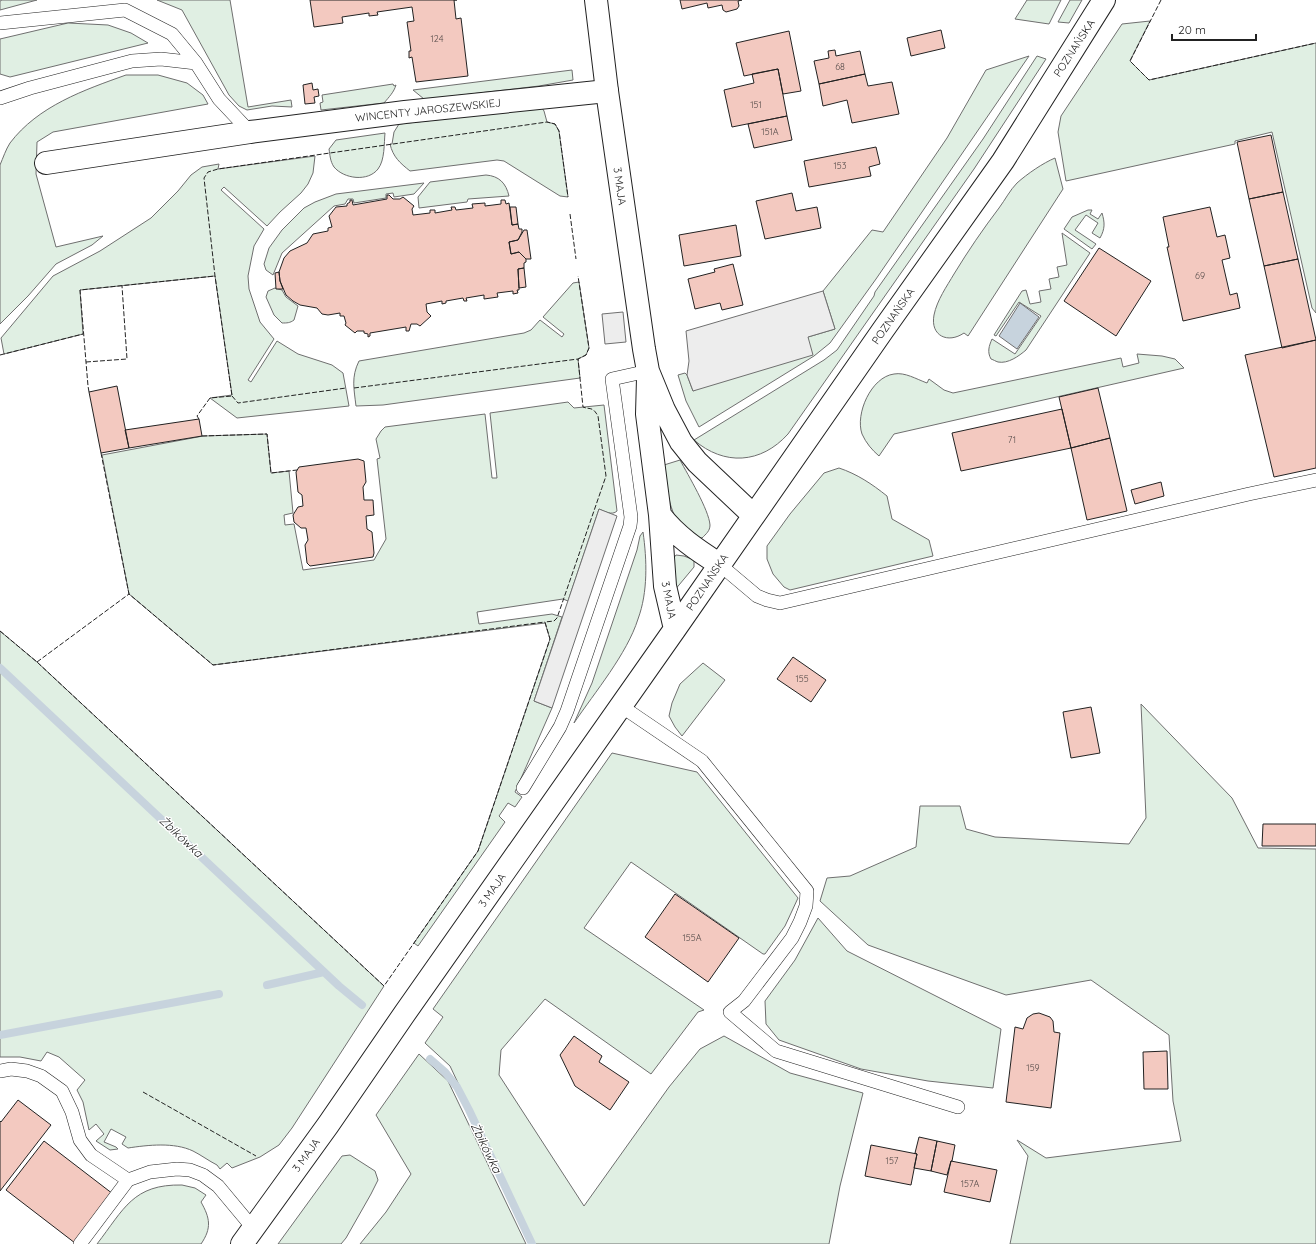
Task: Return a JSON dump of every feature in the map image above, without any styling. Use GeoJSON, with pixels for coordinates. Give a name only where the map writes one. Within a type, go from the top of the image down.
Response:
{"type":"FeatureCollection","features":[{"type":"Feature","properties":{"kind":"main road","name":"3 MAJA"},"geometry":{"type":"LineString","coordinates":[[596,0],[606,91],[648,371],[664,410],[681,442],[697,462],[753,515]]}},
{"type":"Feature","properties":{"kind":"main road","name":"POZNAŃSKA"},"geometry":{"type":"LineString","coordinates":[[675,629],[753,515],[1003,161],[1104,0]]}},
{"type":"Feature","properties":{"kind":"main road","name":"WINCENTY JAROSZEWSKIEJ"},"geometry":{"type":"LineString","coordinates":[[46,163],[250,132],[405,112],[606,91]]}},
{"type":"Feature","properties":{"kind":"main road","name":"3 MAJA"},"geometry":{"type":"LineString","coordinates":[[247,1236],[336,1113],[675,629],[665,586],[660,515],[646,414],[648,371]]}},
{"type":"Feature","properties":{"kind":"main road"},"geometry":{"type":"LineString","coordinates":[[660,515],[668,526],[681,538],[719,564]]}},
{"type":"Feature","properties":{"kind":"lane"},"geometry":{"type":"LineString","coordinates":[[0,23],[125,10],[172,34],[196,63],[219,99],[250,132]]}},
{"type":"Feature","properties":{"kind":"lane"},"geometry":{"type":"LineString","coordinates":[[0,98],[30,88],[132,61],[161,59],[196,63]]}},
{"type":"Feature","properties":{"kind":"lane"},"geometry":{"type":"LineString","coordinates":[[523,788],[560,726],[567,711],[630,526],[631,517],[612,379],[648,371]]}},
{"type":"Feature","properties":{"kind":"lane"},"geometry":{"type":"LineString","coordinates":[[719,564],[756,596],[780,603],[1249,494],[1316,480]]}},
{"type":"Feature","properties":{"kind":"lane"},"geometry":{"type":"LineString","coordinates":[[621,706],[702,761],[807,891],[806,906],[792,938],[744,1001],[730,1012],[776,1051],[958,1108]]}},
{"type":"Feature","properties":{"kind":"lane"},"geometry":{"type":"LineString","coordinates":[[0,1070],[27,1070],[41,1076],[62,1091],[72,1112],[80,1140],[90,1155],[128,1180]]}},
{"type":"Feature","properties":{"kind":"lane"},"geometry":{"type":"LineString","coordinates":[[80,1244],[128,1180],[150,1172],[177,1169],[190,1170],[203,1175],[218,1186],[247,1236]]}},
{"type":"Feature","properties":{"kind":"green space"},"geometry":{"type":"Polygon","coordinates":[[[37,0],[0,10],[0,1],[37,0]]]}},
{"type":"Feature","properties":{"kind":"green space"},"geometry":{"type":"Polygon","coordinates":[[[157,0],[230,0],[248,107],[291,100],[292,107],[272,106],[247,110],[239,106],[229,95],[182,10],[157,0]]]}},
{"type":"Feature","properties":{"kind":"green space"},"geometry":{"type":"Polygon","coordinates":[[[1027,0],[1061,0],[1049,24],[1015,19],[1027,0]]]}},
{"type":"Feature","properties":{"kind":"green space"},"geometry":{"type":"Polygon","coordinates":[[[1070,0],[1082,0],[1069,23],[1058,22],[1070,0]]]}},
{"type":"Feature","properties":{"kind":"green space"},"geometry":{"type":"Polygon","coordinates":[[[1150,21],[1130,61],[1149,80],[1316,43],[1316,313],[1312,308],[1272,132],[1235,141],[1235,144],[1066,181],[1058,132],[1061,116],[1122,24],[1150,21]]]}},
{"type":"Feature","properties":{"kind":"green space"},"geometry":{"type":"Polygon","coordinates":[[[68,23],[108,25],[131,33],[148,43],[10,77],[0,74],[0,39],[68,23]]]}},
{"type":"Feature","properties":{"kind":"green space"},"geometry":{"type":"Polygon","coordinates":[[[1029,56],[876,279],[830,343],[814,356],[699,427],[686,401],[678,375],[685,373],[687,375],[693,391],[808,337],[835,329],[823,291],[872,230],[883,232],[947,138],[986,70],[1029,56]]]}},
{"type":"Feature","properties":{"kind":"green space"},"geometry":{"type":"Polygon","coordinates":[[[1037,56],[1046,59],[974,169],[788,434],[766,451],[754,456],[742,458],[718,454],[694,440],[824,360],[837,350],[874,296],[875,292],[983,139],[1037,56]]]}},
{"type":"Feature","properties":{"kind":"green space"},"geometry":{"type":"Polygon","coordinates":[[[572,70],[573,80],[539,86],[428,99],[424,99],[413,90],[572,70]]]}},
{"type":"Feature","properties":{"kind":"green space"},"geometry":{"type":"Polygon","coordinates":[[[126,75],[158,75],[187,83],[203,95],[208,104],[53,132],[37,142],[36,174],[56,247],[103,236],[92,245],[56,264],[28,296],[0,324],[0,165],[7,148],[21,130],[48,109],[78,93],[126,75]]]}},
{"type":"Feature","properties":{"kind":"green space"},"geometry":{"type":"Polygon","coordinates":[[[393,84],[394,86],[396,85],[395,88],[384,103],[321,110],[320,103],[323,102],[322,95],[393,84]]]}},
{"type":"Feature","properties":{"kind":"green space"},"geometry":{"type":"Polygon","coordinates":[[[542,108],[547,122],[555,124],[559,131],[568,197],[560,196],[504,161],[497,160],[410,171],[397,159],[390,144],[392,144],[394,132],[399,124],[542,108]]]}},
{"type":"Feature","properties":{"kind":"green space"},"geometry":{"type":"Polygon","coordinates":[[[385,133],[382,161],[374,173],[368,176],[356,177],[344,174],[334,167],[329,149],[336,140],[385,133]]]}},
{"type":"Feature","properties":{"kind":"green space"},"geometry":{"type":"Polygon","coordinates":[[[315,156],[313,173],[308,184],[301,193],[267,226],[224,187],[221,190],[264,229],[254,246],[248,276],[249,289],[260,322],[274,339],[248,380],[251,382],[277,341],[298,354],[332,365],[343,373],[349,406],[237,418],[210,398],[232,395],[215,276],[80,290],[83,334],[4,354],[1,338],[53,276],[100,251],[151,218],[178,191],[191,175],[202,167],[219,164],[218,169],[315,156]]]}},
{"type":"Feature","properties":{"kind":"green space"},"geometry":{"type":"Polygon","coordinates":[[[1055,158],[1063,189],[968,336],[964,333],[952,338],[942,336],[938,333],[933,322],[935,309],[942,293],[981,232],[1014,186],[1035,169],[1055,158]]]}},
{"type":"Feature","properties":{"kind":"green space"},"geometry":{"type":"Polygon","coordinates":[[[486,175],[495,177],[501,181],[506,187],[509,196],[468,199],[467,202],[419,208],[418,197],[430,182],[486,175]]]}},
{"type":"Feature","properties":{"kind":"green space"},"geometry":{"type":"Polygon","coordinates":[[[424,183],[414,194],[394,197],[393,193],[386,194],[386,198],[354,203],[353,199],[348,199],[345,204],[334,206],[282,253],[273,275],[266,270],[264,264],[269,248],[282,230],[304,208],[336,194],[424,183]]]}},
{"type":"Feature","properties":{"kind":"green space"},"geometry":{"type":"Polygon","coordinates":[[[1088,210],[1092,210],[1090,214],[1098,219],[1102,213],[1104,226],[1100,238],[1092,233],[1098,223],[1086,215],[1075,230],[1096,244],[1092,249],[1064,229],[1072,217],[1088,210]]]}},
{"type":"Feature","properties":{"kind":"green space"},"geometry":{"type":"Polygon","coordinates":[[[1062,233],[1090,253],[1026,350],[1017,357],[1006,362],[998,362],[991,359],[989,349],[992,339],[1015,354],[1041,316],[1019,302],[996,336],[994,335],[1022,291],[1026,290],[1030,304],[1041,302],[1039,291],[1051,289],[1049,279],[1059,277],[1057,267],[1067,265],[1062,233]]]}},
{"type":"Feature","properties":{"kind":"green space"},"geometry":{"type":"Polygon","coordinates":[[[579,282],[589,348],[586,355],[578,359],[580,378],[383,405],[356,406],[354,378],[359,361],[524,333],[531,330],[540,320],[562,337],[564,334],[543,317],[573,283],[579,282]]]}},
{"type":"Feature","properties":{"kind":"green space"},"geometry":{"type":"Polygon","coordinates":[[[275,288],[282,290],[286,297],[298,306],[294,320],[291,322],[282,323],[274,315],[266,297],[268,291],[275,288]]]}},
{"type":"Feature","properties":{"kind":"green space"},"geometry":{"type":"Polygon","coordinates":[[[1137,354],[1162,356],[1175,359],[1184,368],[894,434],[879,456],[869,446],[862,434],[860,426],[861,417],[867,398],[878,382],[894,374],[906,375],[927,383],[929,379],[944,390],[953,393],[1121,358],[1123,367],[1139,363],[1137,354]]]}},
{"type":"Feature","properties":{"kind":"green space"},"geometry":{"type":"Polygon","coordinates":[[[568,402],[574,408],[604,405],[617,511],[610,513],[599,509],[568,601],[563,599],[477,612],[479,624],[552,614],[562,617],[534,701],[552,708],[515,792],[522,797],[515,807],[508,803],[499,816],[505,822],[418,946],[414,943],[478,851],[550,639],[545,623],[213,665],[129,594],[102,455],[203,436],[267,434],[271,473],[289,471],[293,513],[284,515],[285,525],[294,524],[303,570],[374,560],[386,539],[377,459],[380,458],[376,439],[385,427],[485,414],[492,478],[497,478],[490,413],[568,402]]]}},
{"type":"Feature","properties":{"kind":"green space"},"geometry":{"type":"Polygon","coordinates":[[[680,460],[698,492],[709,519],[710,525],[708,532],[702,538],[691,535],[683,528],[673,512],[670,502],[664,465],[680,460]]]}},
{"type":"Feature","properties":{"kind":"green space"},"geometry":{"type":"Polygon","coordinates":[[[839,468],[852,473],[876,487],[887,496],[892,519],[929,540],[933,556],[790,590],[784,587],[773,574],[767,559],[767,546],[790,514],[824,473],[839,468]]]}},
{"type":"Feature","properties":{"kind":"green space"},"geometry":{"type":"Polygon","coordinates":[[[643,532],[646,576],[644,598],[638,619],[626,646],[618,659],[601,686],[574,723],[592,683],[637,550],[640,536],[643,532]]]}},
{"type":"Feature","properties":{"kind":"green space"},"geometry":{"type":"Polygon","coordinates":[[[676,555],[694,560],[694,567],[674,591],[672,560],[676,555]]]}},
{"type":"Feature","properties":{"kind":"green space"},"geometry":{"type":"Polygon","coordinates":[[[0,631],[37,662],[384,986],[292,1128],[279,1145],[260,1157],[232,1168],[227,1163],[220,1169],[217,1165],[196,1153],[178,1146],[152,1145],[128,1148],[122,1144],[126,1137],[111,1129],[104,1142],[118,1149],[110,1150],[96,1141],[104,1134],[96,1124],[89,1130],[83,1102],[77,1090],[85,1080],[59,1057],[47,1052],[41,1061],[20,1057],[0,1057],[0,631]]]}},
{"type":"Feature","properties":{"kind":"green space"},"geometry":{"type":"Polygon","coordinates":[[[703,663],[725,680],[682,736],[669,716],[672,703],[680,684],[703,663]]]}},
{"type":"Feature","properties":{"kind":"green space"},"geometry":{"type":"Polygon","coordinates":[[[1141,704],[1232,798],[1258,848],[1316,849],[1316,1244],[1010,1244],[1028,1156],[1017,1140],[1046,1158],[1181,1141],[1173,1101],[1169,1035],[1091,980],[1006,995],[868,945],[820,901],[827,878],[850,876],[916,847],[920,806],[960,806],[966,829],[995,837],[1129,844],[1146,818],[1141,704]]]}},
{"type":"Feature","properties":{"kind":"green space"},"geometry":{"type":"Polygon","coordinates":[[[612,753],[697,772],[798,898],[785,926],[765,954],[763,954],[631,862],[584,928],[704,1010],[698,1012],[651,1074],[545,999],[501,1050],[499,1075],[584,1206],[669,1087],[700,1049],[724,1036],[790,1073],[863,1093],[840,1186],[829,1244],[534,1244],[450,1066],[425,1043],[443,1017],[433,1009],[612,753]]]}},
{"type":"Feature","properties":{"kind":"green space"},"geometry":{"type":"Polygon","coordinates":[[[818,918],[847,951],[1001,1029],[993,1088],[928,1081],[861,1069],[779,1040],[766,1024],[765,1001],[795,960],[818,918]]]}},
{"type":"Feature","properties":{"kind":"green space"},"geometry":{"type":"Polygon","coordinates":[[[419,1054],[448,1081],[526,1244],[360,1244],[386,1212],[411,1174],[376,1115],[419,1054]]]}},
{"type":"Feature","properties":{"kind":"green space"},"geometry":{"type":"Polygon","coordinates":[[[350,1155],[375,1171],[378,1180],[346,1238],[341,1244],[278,1244],[342,1156],[350,1155]]]}},
{"type":"Feature","properties":{"kind":"green space"},"geometry":{"type":"Polygon","coordinates":[[[182,1185],[195,1188],[206,1195],[201,1202],[208,1218],[208,1228],[205,1238],[201,1244],[97,1244],[123,1210],[131,1201],[141,1194],[152,1189],[165,1186],[182,1185]]]}},
{"type":"Feature","properties":{"kind":"shaded area"},"geometry":{"type":"Polygon","coordinates":[[[823,291],[835,329],[808,337],[813,355],[693,391],[687,375],[689,361],[686,331],[823,291]]]}},
{"type":"Feature","properties":{"kind":"shaded area"},"geometry":{"type":"Polygon","coordinates":[[[1020,303],[1039,317],[1017,349],[999,336],[1020,303]]]}},
{"type":"Feature","properties":{"kind":"shaded area"},"geometry":{"type":"Polygon","coordinates":[[[623,312],[626,342],[605,344],[602,314],[623,312]]]}},
{"type":"Feature","properties":{"kind":"shaded area"},"geometry":{"type":"Polygon","coordinates":[[[599,509],[617,516],[552,708],[534,701],[599,509]]]}},
{"type":"Feature","properties":{"kind":"building"},"geometry":{"type":"Polygon","coordinates":[[[310,0],[454,0],[456,19],[461,18],[468,76],[416,82],[412,57],[409,58],[409,51],[411,51],[407,22],[414,21],[412,7],[377,12],[378,15],[369,16],[369,13],[342,17],[343,23],[314,27],[310,0]]]}},
{"type":"Feature","properties":{"kind":"building"},"geometry":{"type":"Polygon","coordinates":[[[680,0],[742,0],[738,1],[739,6],[737,9],[726,12],[723,10],[722,5],[708,8],[707,3],[682,9],[680,0]]]}},
{"type":"Feature","properties":{"kind":"building"},"geometry":{"type":"Polygon","coordinates":[[[941,30],[945,48],[911,56],[907,38],[941,30]]]}},
{"type":"Feature","properties":{"kind":"building"},"geometry":{"type":"Polygon","coordinates":[[[789,31],[801,91],[783,94],[778,69],[744,76],[736,43],[789,31]]]}},
{"type":"Feature","properties":{"kind":"building"},"geometry":{"type":"Polygon","coordinates":[[[835,50],[836,56],[860,51],[865,74],[819,84],[814,61],[829,58],[828,51],[835,50]]]}},
{"type":"Feature","properties":{"kind":"building"},"geometry":{"type":"Polygon","coordinates":[[[778,69],[787,116],[732,127],[724,90],[754,83],[752,74],[778,69]]]}},
{"type":"Feature","properties":{"kind":"building"},"geometry":{"type":"Polygon","coordinates":[[[865,74],[868,86],[892,82],[899,114],[852,123],[847,100],[823,106],[819,84],[865,74]]]}},
{"type":"Feature","properties":{"kind":"building"},"geometry":{"type":"Polygon","coordinates":[[[312,83],[313,90],[318,89],[319,96],[314,97],[315,103],[305,104],[303,85],[312,83]]]}},
{"type":"Feature","properties":{"kind":"building"},"geometry":{"type":"Polygon","coordinates":[[[787,116],[792,140],[754,148],[748,124],[787,116]]]}},
{"type":"Feature","properties":{"kind":"building"},"geometry":{"type":"Polygon","coordinates":[[[1271,135],[1283,192],[1249,199],[1237,142],[1271,135]]]}},
{"type":"Feature","properties":{"kind":"building"},"geometry":{"type":"Polygon","coordinates":[[[876,147],[880,164],[869,167],[871,176],[809,187],[804,161],[876,147]]]}},
{"type":"Feature","properties":{"kind":"building"},"geometry":{"type":"Polygon","coordinates":[[[1283,192],[1298,259],[1264,266],[1249,199],[1283,192]]]}},
{"type":"Feature","properties":{"kind":"building"},"geometry":{"type":"Polygon","coordinates":[[[792,193],[796,211],[817,207],[821,228],[765,239],[756,201],[792,193]]]}},
{"type":"Feature","properties":{"kind":"building"},"geometry":{"type":"Polygon","coordinates":[[[387,195],[393,199],[400,199],[403,197],[414,206],[412,209],[413,215],[430,213],[430,210],[435,210],[435,213],[452,210],[451,207],[455,207],[456,210],[473,208],[472,204],[485,203],[485,206],[501,204],[501,200],[505,200],[506,204],[509,203],[512,225],[518,224],[519,229],[522,229],[518,240],[509,242],[511,254],[519,252],[526,259],[524,268],[518,269],[518,293],[513,294],[513,291],[497,293],[498,297],[484,299],[484,295],[466,298],[467,301],[464,301],[463,298],[446,301],[446,303],[442,304],[442,301],[426,304],[427,312],[431,316],[420,326],[417,324],[411,324],[409,331],[406,331],[406,327],[370,333],[370,336],[368,337],[368,334],[364,333],[364,331],[357,331],[355,333],[345,325],[346,323],[344,316],[340,316],[340,313],[328,315],[322,314],[317,308],[300,305],[286,295],[280,281],[279,272],[284,258],[290,251],[307,243],[313,234],[328,231],[328,228],[332,227],[329,216],[336,207],[347,206],[350,200],[352,200],[353,205],[387,199],[387,195]]]}},
{"type":"Feature","properties":{"kind":"building"},"geometry":{"type":"Polygon","coordinates":[[[510,207],[516,207],[518,224],[512,225],[510,207]]]}},
{"type":"Feature","properties":{"kind":"building"},"geometry":{"type":"Polygon","coordinates":[[[1210,207],[1217,237],[1225,235],[1230,258],[1222,260],[1230,295],[1237,293],[1240,308],[1183,321],[1167,247],[1169,247],[1163,217],[1210,207]]]}},
{"type":"Feature","properties":{"kind":"building"},"geometry":{"type":"Polygon","coordinates":[[[736,225],[741,256],[684,266],[679,235],[736,225]]]}},
{"type":"Feature","properties":{"kind":"building"},"geometry":{"type":"Polygon","coordinates":[[[524,230],[527,230],[531,259],[526,259],[519,252],[511,254],[509,242],[518,240],[524,230]]]}},
{"type":"Feature","properties":{"kind":"building"},"geometry":{"type":"Polygon","coordinates":[[[1099,248],[1151,281],[1116,336],[1064,301],[1099,248]]]}},
{"type":"Feature","properties":{"kind":"building"},"geometry":{"type":"Polygon","coordinates":[[[1298,259],[1316,340],[1282,348],[1264,266],[1298,259]]]}},
{"type":"Feature","properties":{"kind":"building"},"geometry":{"type":"Polygon","coordinates":[[[733,264],[743,305],[722,310],[720,303],[695,309],[688,279],[715,272],[714,269],[733,264]]]}},
{"type":"Feature","properties":{"kind":"building"},"geometry":{"type":"Polygon","coordinates":[[[524,268],[526,287],[519,288],[518,269],[524,268]]]}},
{"type":"Feature","properties":{"kind":"building"},"geometry":{"type":"Polygon","coordinates":[[[279,272],[283,289],[276,289],[275,273],[279,272]]]}},
{"type":"Feature","properties":{"kind":"building"},"geometry":{"type":"Polygon","coordinates":[[[1316,340],[1316,468],[1274,477],[1245,355],[1316,340]]]}},
{"type":"Feature","properties":{"kind":"building"},"geometry":{"type":"Polygon","coordinates":[[[117,386],[129,448],[101,453],[89,392],[117,386]]]}},
{"type":"Feature","properties":{"kind":"building"},"geometry":{"type":"Polygon","coordinates":[[[1098,388],[1110,438],[1071,448],[1059,397],[1098,388]]]}},
{"type":"Feature","properties":{"kind":"building"},"geometry":{"type":"Polygon","coordinates":[[[1062,409],[1071,448],[961,471],[952,433],[1062,409]]]}},
{"type":"Feature","properties":{"kind":"building"},"geometry":{"type":"Polygon","coordinates":[[[199,419],[202,436],[129,448],[125,430],[199,419]]]}},
{"type":"Feature","properties":{"kind":"building"},"geometry":{"type":"Polygon","coordinates":[[[1110,438],[1127,511],[1087,520],[1071,448],[1110,438]]]}},
{"type":"Feature","properties":{"kind":"building"},"geometry":{"type":"Polygon","coordinates":[[[358,459],[364,461],[366,482],[363,487],[364,500],[373,500],[374,515],[366,516],[367,529],[372,532],[373,557],[310,566],[307,563],[305,545],[308,540],[306,528],[301,528],[294,522],[293,515],[298,507],[303,506],[302,495],[298,492],[296,472],[299,467],[358,459]]]}},
{"type":"Feature","properties":{"kind":"building"},"geometry":{"type":"Polygon","coordinates":[[[1161,482],[1164,496],[1135,504],[1131,490],[1161,482]]]}},
{"type":"Feature","properties":{"kind":"building"},"geometry":{"type":"Polygon","coordinates":[[[793,657],[826,680],[811,702],[777,679],[793,657]]]}},
{"type":"Feature","properties":{"kind":"building"},"geometry":{"type":"Polygon","coordinates":[[[1091,707],[1100,753],[1071,758],[1063,712],[1091,707]]]}},
{"type":"Feature","properties":{"kind":"building"},"geometry":{"type":"Polygon","coordinates":[[[1263,824],[1316,824],[1316,846],[1262,846],[1263,824]]]}},
{"type":"Feature","properties":{"kind":"building"},"geometry":{"type":"Polygon","coordinates":[[[675,894],[739,938],[708,982],[645,937],[675,894]]]}},
{"type":"Feature","properties":{"kind":"building"},"geometry":{"type":"Polygon","coordinates":[[[1039,1013],[1050,1017],[1053,1021],[1054,1032],[1060,1033],[1051,1108],[1006,1102],[1015,1027],[1023,1029],[1027,1018],[1033,1014],[1039,1013]]]}},
{"type":"Feature","properties":{"kind":"building"},"geometry":{"type":"Polygon","coordinates":[[[574,1036],[602,1056],[599,1062],[629,1082],[610,1110],[575,1086],[560,1055],[574,1036]]]}},
{"type":"Feature","properties":{"kind":"building"},"geometry":{"type":"Polygon","coordinates":[[[1167,1051],[1168,1089],[1144,1089],[1143,1052],[1167,1051]]]}},
{"type":"Feature","properties":{"kind":"building"},"geometry":{"type":"Polygon","coordinates":[[[18,1100],[51,1125],[0,1191],[0,1121],[1,1122],[18,1100]]]}},
{"type":"Feature","properties":{"kind":"building"},"geometry":{"type":"Polygon","coordinates":[[[919,1137],[937,1141],[931,1171],[914,1168],[917,1154],[915,1153],[919,1137]]]}},
{"type":"Feature","properties":{"kind":"building"},"geometry":{"type":"Polygon","coordinates":[[[44,1141],[113,1194],[75,1243],[6,1190],[44,1141]]]}},
{"type":"Feature","properties":{"kind":"building"},"geometry":{"type":"Polygon","coordinates":[[[937,1141],[955,1145],[952,1161],[947,1175],[931,1171],[937,1141]]]}},
{"type":"Feature","properties":{"kind":"building"},"geometry":{"type":"Polygon","coordinates":[[[871,1145],[917,1154],[911,1185],[865,1176],[871,1145]]]}},
{"type":"Feature","properties":{"kind":"building"},"geometry":{"type":"Polygon","coordinates":[[[951,1161],[997,1170],[990,1202],[944,1192],[951,1161]]]}},
{"type":"Feature","properties":{"kind":"waterway","name":"Żbikówka"},"geometry":{"type":"LineString","coordinates":[[0,668],[339,986],[362,1005]]}},
{"type":"Feature","properties":{"kind":"waterway"},"geometry":{"type":"LineString","coordinates":[[267,985],[324,972]]}},
{"type":"Feature","properties":{"kind":"waterway"},"geometry":{"type":"LineString","coordinates":[[0,1035],[219,994]]}},
{"type":"Feature","properties":{"kind":"waterway","name":"Żbikówka"},"geometry":{"type":"LineString","coordinates":[[430,1059],[445,1072],[457,1087],[532,1244]]}},
{"type":"Feature","properties":{"kind":"fence"},"geometry":{"type":"LineString","coordinates":[[1161,0],[1130,61],[1149,80],[1316,43]]}},
{"type":"Feature","properties":{"kind":"fence"},"geometry":{"type":"LineString","coordinates":[[199,419],[197,416],[210,398],[232,396],[215,276],[204,178],[208,172],[218,169],[547,122],[555,124],[559,131],[568,197]]}},
{"type":"Feature","properties":{"kind":"fence"},"geometry":{"type":"LineString","coordinates":[[570,214],[576,259]]}},
{"type":"Feature","properties":{"kind":"fence"},"geometry":{"type":"LineString","coordinates":[[89,392],[80,290],[215,276]]}},
{"type":"Feature","properties":{"kind":"fence"},"geometry":{"type":"LineString","coordinates":[[0,631],[37,662],[384,986],[478,851],[550,639],[545,622],[554,621],[557,618],[606,476],[598,416],[593,410],[583,407],[578,359],[586,355],[589,348],[578,276]]}},
{"type":"Feature","properties":{"kind":"fence"},"geometry":{"type":"LineString","coordinates":[[86,362],[127,359],[122,286]]}},
{"type":"Feature","properties":{"kind":"fence"},"geometry":{"type":"LineString","coordinates":[[0,355],[83,334]]}},
{"type":"Feature","properties":{"kind":"fence"},"geometry":{"type":"LineString","coordinates":[[354,388],[578,359]]}},
{"type":"Feature","properties":{"kind":"fence"},"geometry":{"type":"LineString","coordinates":[[232,396],[238,403],[346,388]]}},
{"type":"Feature","properties":{"kind":"fence"},"geometry":{"type":"LineString","coordinates":[[202,436],[267,434],[271,473],[297,470]]}},
{"type":"Feature","properties":{"kind":"fence"},"geometry":{"type":"LineString","coordinates":[[101,453],[129,594],[213,665],[545,622]]}},
{"type":"Feature","properties":{"kind":"fence"},"geometry":{"type":"LineString","coordinates":[[37,662],[129,594]]}},
{"type":"Feature","properties":{"kind":"fence"},"geometry":{"type":"LineString","coordinates":[[143,1092],[256,1156]]}}]}
